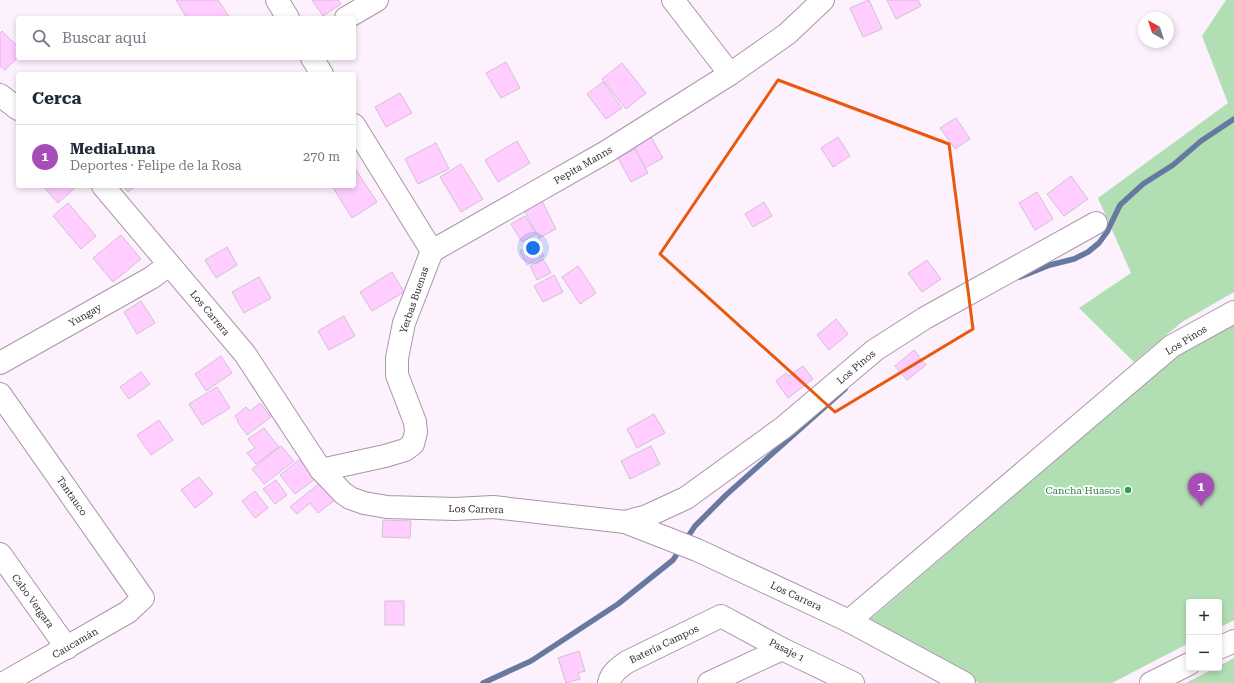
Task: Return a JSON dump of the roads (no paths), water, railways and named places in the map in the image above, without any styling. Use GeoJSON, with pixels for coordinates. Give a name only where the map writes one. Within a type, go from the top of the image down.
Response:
{"type":"FeatureCollection","features":[{"type":"Feature","properties":{"kind":"street"},"geometry":{"type":"LineString","coordinates":[[277,0],[287,16]]}},
{"type":"Feature","properties":{"kind":"street"},"geometry":{"type":"LineString","coordinates":[[349,16],[377,0]]}},
{"type":"Feature","properties":{"kind":"street"},"geometry":{"type":"LineString","coordinates":[[673,0],[730,74]]}},
{"type":"Feature","properties":{"kind":"street","name":"Pepita Manns"},"geometry":{"type":"LineString","coordinates":[[432,251],[606,152],[730,74],[787,34],[823,0]]}},
{"type":"Feature","properties":{"kind":"street"},"geometry":{"type":"LineString","coordinates":[[313,60],[321,72]]}},
{"type":"Feature","properties":{"kind":"street"},"geometry":{"type":"LineString","coordinates":[[0,95],[16,108]]}},
{"type":"Feature","properties":{"kind":"street"},"geometry":{"type":"LineString","coordinates":[[356,128],[432,251]]}},
{"type":"Feature","properties":{"kind":"street","name":"Los Carrera"},"geometry":{"type":"LineString","coordinates":[[105,188],[245,354],[321,470],[343,493],[350,498],[376,505],[455,509],[493,507],[626,522],[697,550],[849,620],[964,683]]}},
{"type":"Feature","properties":{"kind":"street","name":"Los Pinos"},"geometry":{"type":"LineString","coordinates":[[626,522],[647,516],[686,498],[784,427],[875,350],[925,318],[1096,223]]}},
{"type":"Feature","properties":{"kind":"street","name":"Yerbas Buenas"},"geometry":{"type":"LineString","coordinates":[[321,470],[385,456],[405,450],[413,444],[416,432],[414,422],[397,375],[397,358],[404,323],[432,251]]}},
{"type":"Feature","properties":{"kind":"street","name":"Yungay"},"geometry":{"type":"LineString","coordinates":[[0,363],[151,278],[169,265]]}},
{"type":"Feature","properties":{"kind":"street","name":"Los Pinos"},"geometry":{"type":"LineString","coordinates":[[849,620],[1172,346],[1234,312]]}},
{"type":"Feature","properties":{"kind":"street","name":"Tantauco"},"geometry":{"type":"LineString","coordinates":[[0,394],[143,598]]}},
{"type":"Feature","properties":{"kind":"street","name":"Cabo Vergara"},"geometry":{"type":"LineString","coordinates":[[0,554],[67,648]]}},
{"type":"Feature","properties":{"kind":"street","name":"Caucamán"},"geometry":{"type":"LineString","coordinates":[[4,683],[128,612],[143,598]]}},
{"type":"Feature","properties":{"kind":"street","name":"Pasaje 1"},"geometry":{"type":"LineString","coordinates":[[721,616],[782,649],[853,683]]}},
{"type":"Feature","properties":{"kind":"street","name":"Batería Campos"},"geometry":{"type":"LineString","coordinates":[[609,680],[618,668],[627,662],[721,616]]}},
{"type":"Feature","properties":{"kind":"street"},"geometry":{"type":"LineString","coordinates":[[1222,647],[1234,641]]}},
{"type":"Feature","properties":{"kind":"street"},"geometry":{"type":"LineString","coordinates":[[709,683],[782,649]]}},
{"type":"Feature","properties":{"kind":"street"},"geometry":{"type":"LineString","coordinates":[[1151,683],[1186,666]]}},
{"type":"Feature","properties":{"kind":"waterway"},"geometry":{"type":"LineString","coordinates":[[1020,277],[1050,265],[1074,259],[1088,252],[1099,243],[1107,232],[1120,205],[1143,184],[1173,165],[1201,141],[1234,119]]}},
{"type":"Feature","properties":{"kind":"waterway"},"geometry":{"type":"LineString","coordinates":[[685,541],[695,526],[726,495],[845,389]]}},
{"type":"Feature","properties":{"kind":"waterway"},"geometry":{"type":"LineString","coordinates":[[483,683],[531,661],[618,604],[673,560],[681,548]]}},
{"type":"Feature","properties":{"kind":"place","name":"Cancha Huasos"},"geometry":{"type":"Point","coordinates":[1128,490]}},
{"type":"Feature","properties":{"kind":"place","name":"MediaLuna"},"geometry":{"type":"Point","coordinates":[1201,506]}}]}
